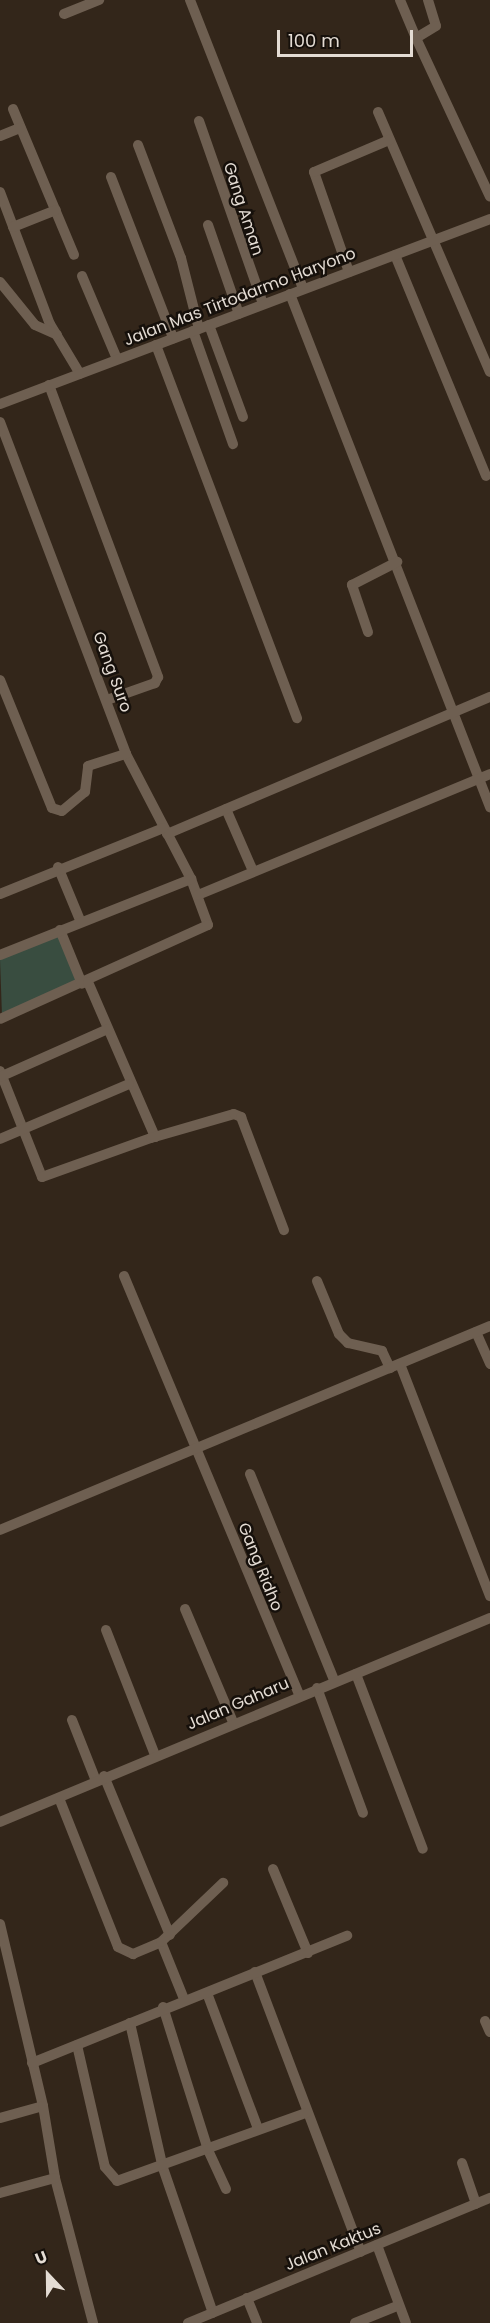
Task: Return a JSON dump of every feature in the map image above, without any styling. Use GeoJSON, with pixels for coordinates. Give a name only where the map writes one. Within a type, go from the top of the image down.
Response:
{"type":"FeatureCollection","features":[{"type":"Feature","properties":{"kind":"street"},"geometry":{"type":"LineString","coordinates":[[64,14],[99,0]]}},
{"type":"Feature","properties":{"kind":"street"},"geometry":{"type":"LineString","coordinates":[[190,0],[303,290]]}},
{"type":"Feature","properties":{"kind":"street"},"geometry":{"type":"LineString","coordinates":[[400,0],[490,197]]}},
{"type":"Feature","properties":{"kind":"street"},"geometry":{"type":"LineString","coordinates":[[416,38],[436,26],[428,0]]}},
{"type":"Feature","properties":{"kind":"street"},"geometry":{"type":"LineString","coordinates":[[13,109],[74,255]]}},
{"type":"Feature","properties":{"kind":"street"},"geometry":{"type":"LineString","coordinates":[[378,111],[490,372]]}},
{"type":"Feature","properties":{"kind":"street","name":"Gang Aman"},"geometry":{"type":"LineString","coordinates":[[199,121],[263,304]]}},
{"type":"Feature","properties":{"kind":"street"},"geometry":{"type":"LineString","coordinates":[[0,136],[20,128]]}},
{"type":"Feature","properties":{"kind":"street"},"geometry":{"type":"LineString","coordinates":[[349,272],[314,172],[389,140]]}},
{"type":"Feature","properties":{"kind":"street"},"geometry":{"type":"LineString","coordinates":[[138,146],[181,258],[233,444]]}},
{"type":"Feature","properties":{"kind":"street"},"geometry":{"type":"LineString","coordinates":[[111,177],[173,338]]}},
{"type":"Feature","properties":{"kind":"street"},"geometry":{"type":"LineString","coordinates":[[0,192],[57,335],[80,374]]}},
{"type":"Feature","properties":{"kind":"street"},"geometry":{"type":"LineString","coordinates":[[13,227],[56,210]]}},
{"type":"Feature","properties":{"kind":"street","name":"Jalan Mas Tirtodarmo Haryono"},"geometry":{"type":"LineString","coordinates":[[2,403],[490,219]]}},
{"type":"Feature","properties":{"kind":"street"},"geometry":{"type":"LineString","coordinates":[[208,225],[239,314]]}},
{"type":"Feature","properties":{"kind":"street"},"geometry":{"type":"LineString","coordinates":[[395,255],[486,476]]}},
{"type":"Feature","properties":{"kind":"street"},"geometry":{"type":"LineString","coordinates":[[82,276],[117,359]]}},
{"type":"Feature","properties":{"kind":"street"},"geometry":{"type":"LineString","coordinates":[[0,282],[35,325],[57,335]]}},
{"type":"Feature","properties":{"kind":"street"},"geometry":{"type":"LineString","coordinates":[[290,294],[457,711],[478,778],[490,807]]}},
{"type":"Feature","properties":{"kind":"street"},"geometry":{"type":"LineString","coordinates":[[200,328],[243,417]]}},
{"type":"Feature","properties":{"kind":"street"},"geometry":{"type":"LineString","coordinates":[[156,345],[297,718]]}},
{"type":"Feature","properties":{"kind":"street"},"geometry":{"type":"LineString","coordinates":[[49,385],[158,677],[155,683],[107,700]]}},
{"type":"Feature","properties":{"kind":"street"},"geometry":{"type":"LineString","coordinates":[[0,389],[2,403]]}},
{"type":"Feature","properties":{"kind":"street","name":"Gang Suro"},"geometry":{"type":"LineString","coordinates":[[0,422],[126,754],[191,879],[208,926],[85,983]]}},
{"type":"Feature","properties":{"kind":"street"},"geometry":{"type":"LineString","coordinates":[[368,632],[352,585],[397,562]]}},
{"type":"Feature","properties":{"kind":"street"},"geometry":{"type":"LineString","coordinates":[[0,680],[52,808],[62,811],[85,792],[88,765],[126,754]]}},
{"type":"Feature","properties":{"kind":"street"},"geometry":{"type":"LineString","coordinates":[[0,894],[58,867],[226,809],[490,697]]}},
{"type":"Feature","properties":{"kind":"street"},"geometry":{"type":"LineString","coordinates":[[198,894],[490,774]]}},
{"type":"Feature","properties":{"kind":"street"},"geometry":{"type":"LineString","coordinates":[[226,809],[253,871]]}},
{"type":"Feature","properties":{"kind":"street"},"geometry":{"type":"LineString","coordinates":[[58,867],[80,920]]}},
{"type":"Feature","properties":{"kind":"street"},"geometry":{"type":"LineString","coordinates":[[0,956],[80,920],[191,879]]}},
{"type":"Feature","properties":{"kind":"street"},"geometry":{"type":"LineString","coordinates":[[60,930],[108,1029],[129,1084],[155,1137]]}},
{"type":"Feature","properties":{"kind":"street"},"geometry":{"type":"LineString","coordinates":[[0,1019],[85,983]]}},
{"type":"Feature","properties":{"kind":"street"},"geometry":{"type":"LineString","coordinates":[[108,1029],[1,1075],[42,1177],[155,1137],[234,1114],[241,1117],[284,1230]]}},
{"type":"Feature","properties":{"kind":"street"},"geometry":{"type":"LineString","coordinates":[[0,1139],[129,1084]]}},
{"type":"Feature","properties":{"kind":"street","name":"Gang Ridho"},"geometry":{"type":"LineString","coordinates":[[124,1276],[299,1694]]}},
{"type":"Feature","properties":{"kind":"street"},"geometry":{"type":"LineString","coordinates":[[317,1281],[339,1335],[348,1343],[382,1352],[395,1366],[490,1596]]}},
{"type":"Feature","properties":{"kind":"street"},"geometry":{"type":"LineString","coordinates":[[0,1530],[490,1326]]}},
{"type":"Feature","properties":{"kind":"street"},"geometry":{"type":"LineString","coordinates":[[476,1332],[490,1364]]}},
{"type":"Feature","properties":{"kind":"street"},"geometry":{"type":"LineString","coordinates":[[250,1474],[334,1680]]}},
{"type":"Feature","properties":{"kind":"street"},"geometry":{"type":"LineString","coordinates":[[185,1609],[232,1722]]}},
{"type":"Feature","properties":{"kind":"street","name":"Jalan Gaharu"},"geometry":{"type":"LineString","coordinates":[[0,1822],[299,1694],[356,1674],[490,1618]]}},
{"type":"Feature","properties":{"kind":"street"},"geometry":{"type":"LineString","coordinates":[[105,1630],[155,1755]]}},
{"type":"Feature","properties":{"kind":"street"},"geometry":{"type":"LineString","coordinates":[[356,1674],[423,1849]]}},
{"type":"Feature","properties":{"kind":"street"},"geometry":{"type":"LineString","coordinates":[[317,1688],[363,1813]]}},
{"type":"Feature","properties":{"kind":"street"},"geometry":{"type":"LineString","coordinates":[[72,1720],[100,1779],[165,1938],[184,1999]]}},
{"type":"Feature","properties":{"kind":"street"},"geometry":{"type":"LineString","coordinates":[[59,1798],[118,1947],[133,1954],[165,1938],[186,1913],[223,1883]]}},
{"type":"Feature","properties":{"kind":"street"},"geometry":{"type":"LineString","coordinates":[[273,1869],[308,1953]]}},
{"type":"Feature","properties":{"kind":"street"},"geometry":{"type":"LineString","coordinates":[[0,1924],[44,2106],[55,2178],[93,2323]]}},
{"type":"Feature","properties":{"kind":"street"},"geometry":{"type":"LineString","coordinates":[[32,2063],[163,2007],[207,1993],[347,1936]]}},
{"type":"Feature","properties":{"kind":"street"},"geometry":{"type":"LineString","coordinates":[[255,1972],[306,2113],[361,2252]]}},
{"type":"Feature","properties":{"kind":"street"},"geometry":{"type":"LineString","coordinates":[[207,1993],[258,2129]]}},
{"type":"Feature","properties":{"kind":"street"},"geometry":{"type":"LineString","coordinates":[[163,2007],[208,2150],[226,2189]]}},
{"type":"Feature","properties":{"kind":"street"},"geometry":{"type":"LineString","coordinates":[[484,2020],[490,2032]]}},
{"type":"Feature","properties":{"kind":"street"},"geometry":{"type":"LineString","coordinates":[[130,2023],[163,2168],[213,2313]]}},
{"type":"Feature","properties":{"kind":"street"},"geometry":{"type":"LineString","coordinates":[[77,2045],[110,2175],[120,2180],[163,2168],[258,2129],[306,2113]]}},
{"type":"Feature","properties":{"kind":"street"},"geometry":{"type":"LineString","coordinates":[[0,2118],[44,2106]]}},
{"type":"Feature","properties":{"kind":"street"},"geometry":{"type":"LineString","coordinates":[[462,2163],[476,2204]]}},
{"type":"Feature","properties":{"kind":"street"},"geometry":{"type":"LineString","coordinates":[[0,2193],[55,2178]]}},
{"type":"Feature","properties":{"kind":"street","name":"Jalan Kaktus"},"geometry":{"type":"LineString","coordinates":[[188,2323],[490,2198]]}},
{"type":"Feature","properties":{"kind":"street"},"geometry":{"type":"LineString","coordinates":[[377,2245],[397,2306],[406,2323]]}},
{"type":"Feature","properties":{"kind":"street"},"geometry":{"type":"LineString","coordinates":[[248,2298],[257,2323]]}},
{"type":"Feature","properties":{"kind":"street"},"geometry":{"type":"LineString","coordinates":[[355,2323],[397,2306]]}},
{"type":"Feature","properties":{"kind":"green space"},"geometry":{"type":"Polygon","coordinates":[[[58,934],[79,984],[2,1016],[0,959],[58,934]]]}}]}
